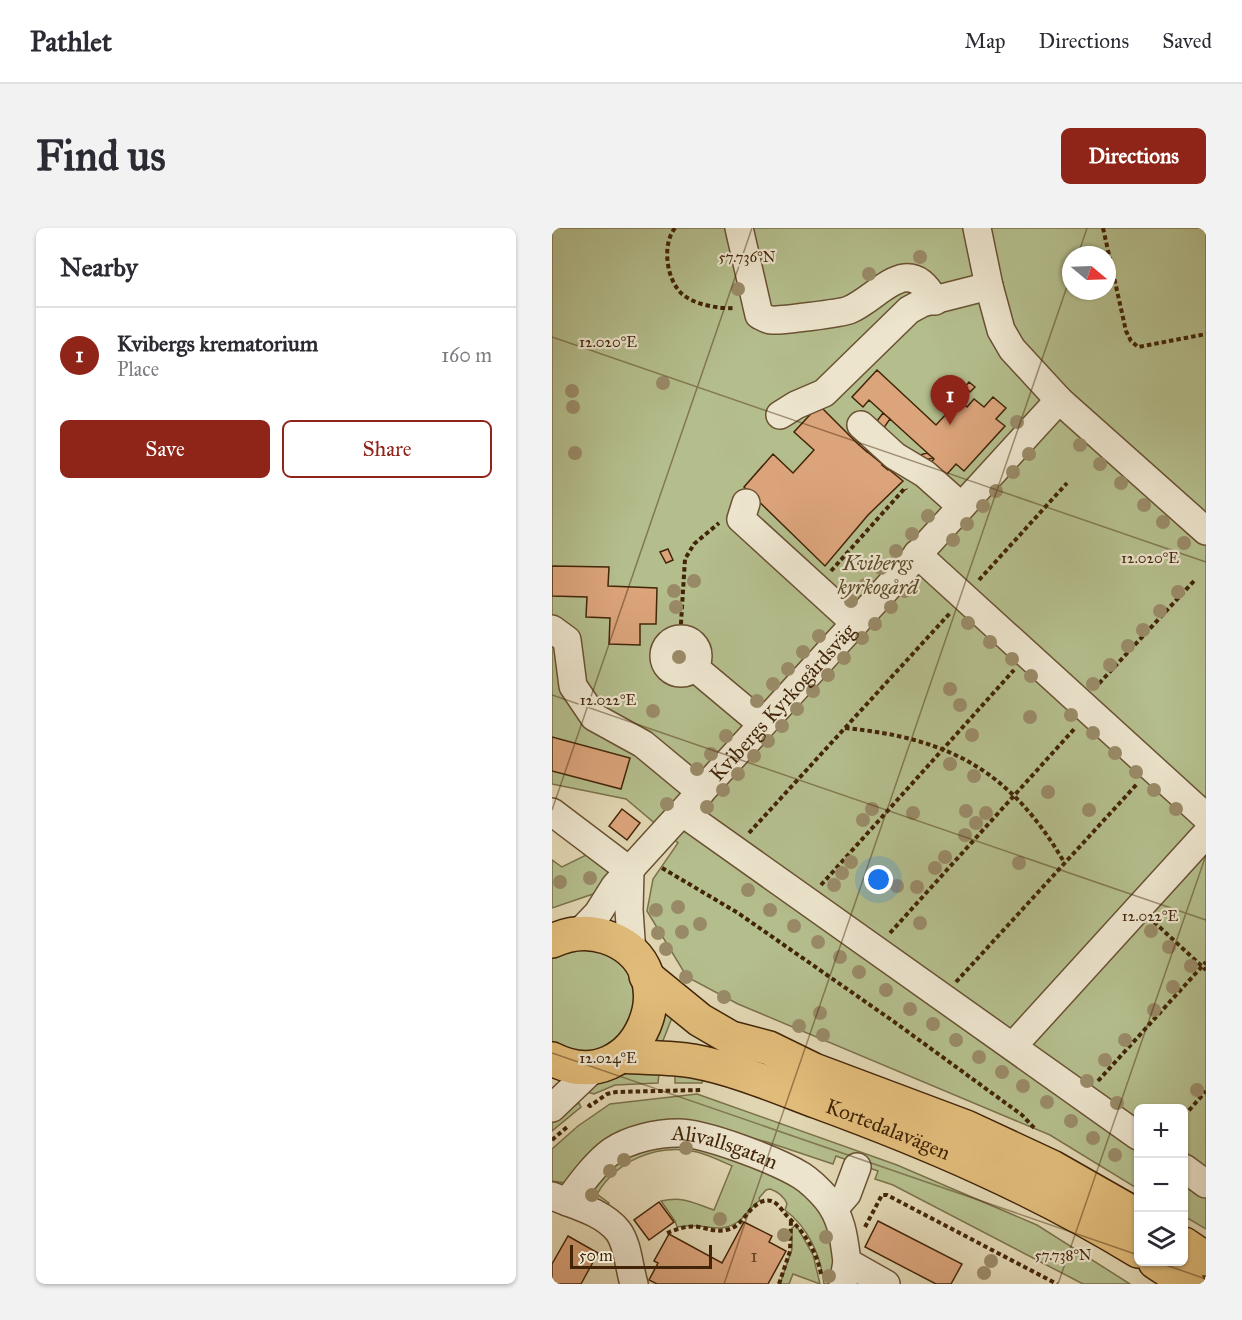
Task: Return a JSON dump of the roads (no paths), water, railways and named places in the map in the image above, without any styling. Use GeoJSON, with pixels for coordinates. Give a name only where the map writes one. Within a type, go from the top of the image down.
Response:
{"type":"FeatureCollection","features":[{"type":"Feature","properties":{"kind":"main road","name":"Kortedalavägen"},"geometry":{"type":"LineString","coordinates":[[559,939],[592,934],[611,939],[700,1020],[731,1038],[769,1048],[814,1070],[966,1127],[1052,1167],[1134,1214]]}},
{"type":"Feature","properties":{"kind":"main road"},"geometry":{"type":"LineString","coordinates":[[609,1061],[634,1044],[648,1020],[651,1002],[639,965]]}},
{"type":"Feature","properties":{"kind":"main road","name":"Kortedalavägen"},"geometry":{"type":"LineString","coordinates":[[552,1059],[571,1066],[609,1061],[692,1061],[722,1068],[843,1111],[954,1155],[1079,1216],[1134,1249]]}},
{"type":"Feature","properties":{"kind":"main road"},"geometry":{"type":"LineString","coordinates":[[1188,1247],[1206,1259]]}},
{"type":"Feature","properties":{"kind":"main road"},"geometry":{"type":"LineString","coordinates":[[1161,1266],[1188,1284]]}},
{"type":"Feature","properties":{"kind":"street"},"geometry":{"type":"LineString","coordinates":[[739,228],[759,315],[771,320],[846,311],[863,303],[891,281],[902,278],[914,279],[929,290],[935,301]]}},
{"type":"Feature","properties":{"kind":"street"},"geometry":{"type":"LineString","coordinates":[[977,228],[1001,330],[1012,349],[1059,400],[1204,526]]}},
{"type":"Feature","properties":{"kind":"street"},"geometry":{"type":"LineString","coordinates":[[780,416],[796,405],[824,393],[909,310],[922,303],[989,286]]}},
{"type":"Feature","properties":{"kind":"street","name":"Kvibergs Kyrkogårdsväg"},"geometry":{"type":"LineString","coordinates":[[559,939],[598,913],[615,886],[1059,400]]}},
{"type":"Feature","properties":{"kind":"street"},"geometry":{"type":"LineString","coordinates":[[861,425],[895,456],[925,474],[961,506]]}},
{"type":"Feature","properties":{"kind":"street"},"geometry":{"type":"LineString","coordinates":[[743,511],[855,623]]}},
{"type":"Feature","properties":{"kind":"street"},"geometry":{"type":"LineString","coordinates":[[917,554],[1206,817]]}},
{"type":"Feature","properties":{"kind":"street","name":"Kvibergs Kyrkogårdsväg"},"geometry":{"type":"LineString","coordinates":[[552,629],[567,640],[563,685],[594,717],[643,744],[700,792]]}},
{"type":"Feature","properties":{"kind":"street"},"geometry":{"type":"LineString","coordinates":[[680,639],[667,647],[664,658],[669,668],[679,673],[694,668],[762,724]]}},
{"type":"Feature","properties":{"kind":"street"},"geometry":{"type":"LineString","coordinates":[[552,812],[637,863],[629,910],[639,965]]}},
{"type":"Feature","properties":{"kind":"street"},"geometry":{"type":"LineString","coordinates":[[683,813],[1085,1096],[1134,1133]]}},
{"type":"Feature","properties":{"kind":"street"},"geometry":{"type":"LineString","coordinates":[[1012,1046],[1206,834]]}},
{"type":"Feature","properties":{"kind":"street"},"geometry":{"type":"LineString","coordinates":[[552,1108],[609,1061]]}},
{"type":"Feature","properties":{"kind":"street","name":"Alivallsgatan"},"geometry":{"type":"LineString","coordinates":[[634,1284],[618,1231],[605,1220],[557,1201],[589,1175],[612,1151],[635,1140],[679,1133],[700,1136],[726,1144],[794,1171],[810,1181],[834,1209],[841,1224],[845,1239],[837,1276]]}},
{"type":"Feature","properties":{"kind":"street"},"geometry":{"type":"LineString","coordinates":[[834,1209],[847,1194],[857,1167]]}},
{"type":"Feature","properties":{"kind":"street"},"geometry":{"type":"LineString","coordinates":[[1188,1171],[1206,1184]]}},
{"type":"Feature","properties":{"kind":"street"},"geometry":{"type":"LineString","coordinates":[[837,1276],[886,1284]]}},
{"type":"Feature","properties":{"kind":"place","name":"Kvibergs krematorium"},"geometry":{"type":"Point","coordinates":[950,425]}},
{"type":"Feature","properties":{"kind":"park label","name":"Kvibergs kyrkogård"},"geometry":{"type":"Point","coordinates":[878,575]}}]}
